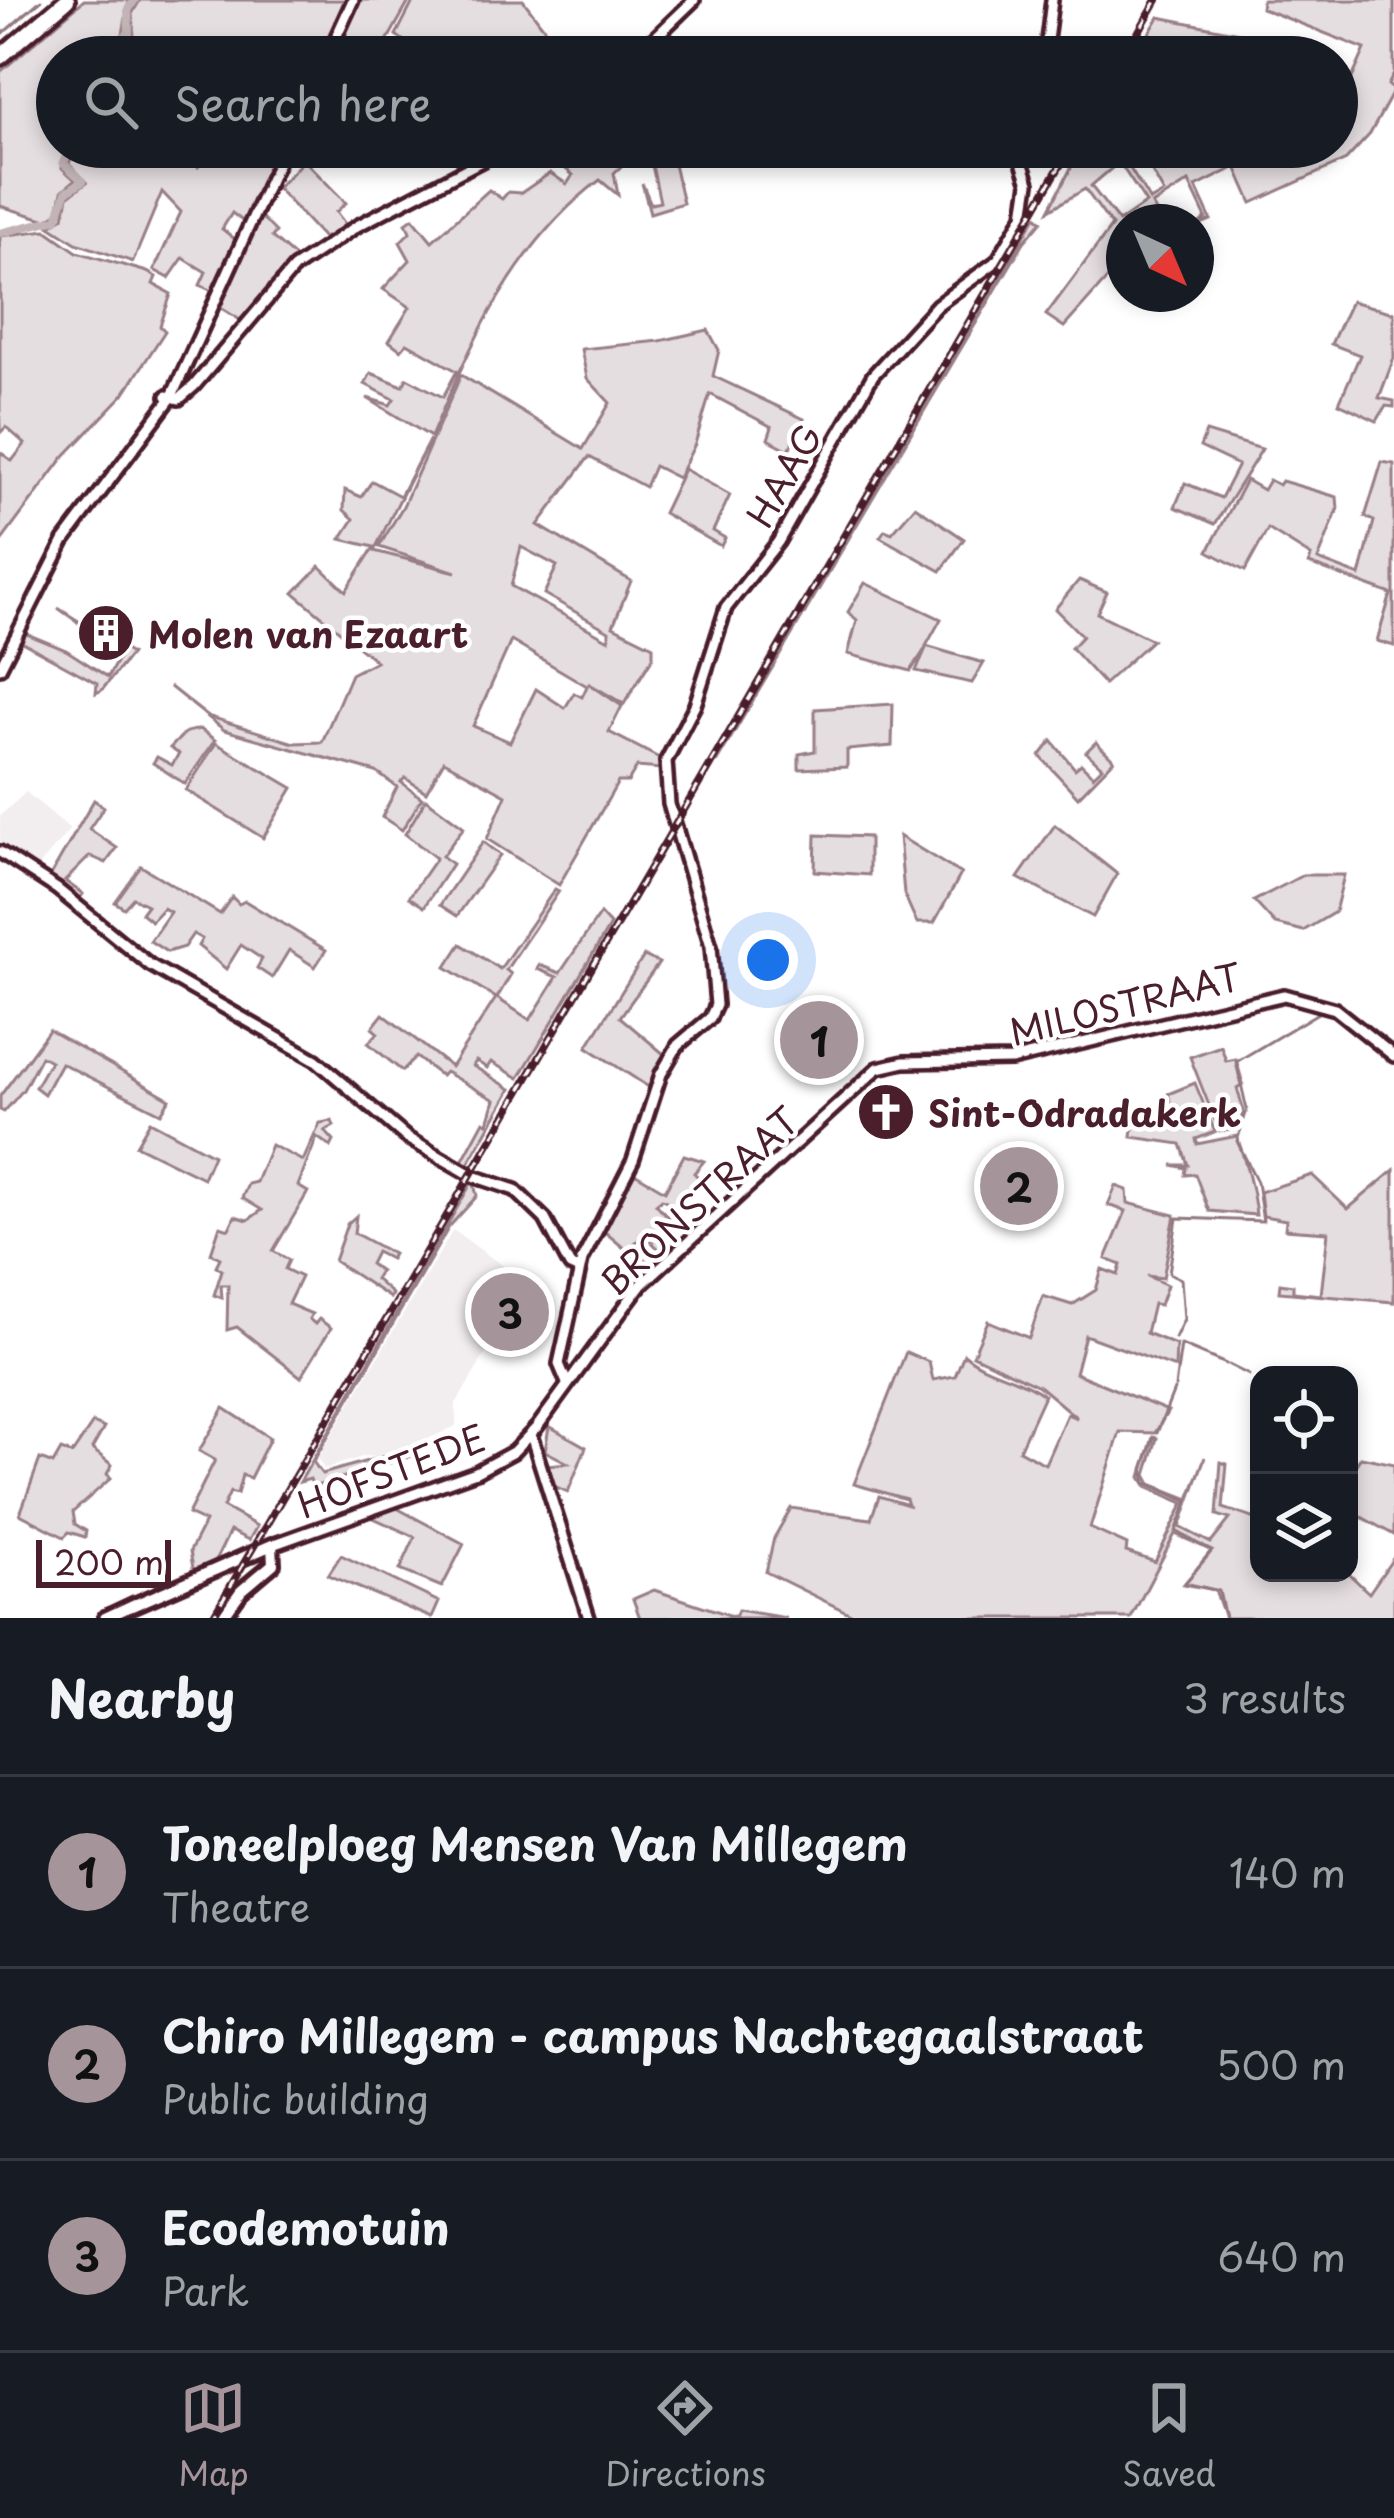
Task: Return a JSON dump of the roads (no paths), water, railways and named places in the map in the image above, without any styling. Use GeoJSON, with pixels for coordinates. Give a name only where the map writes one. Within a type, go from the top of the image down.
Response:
{"type":"FeatureCollection","features":[{"type":"Feature","properties":{"kind":"highway"},"geometry":{"type":"LineString","coordinates":[[0,45],[53,0]]}},
{"type":"Feature","properties":{"kind":"highway"},"geometry":{"type":"LineString","coordinates":[[0,57],[67,0]]}},
{"type":"Feature","properties":{"kind":"main road"},"geometry":{"type":"LineString","coordinates":[[105,1618],[272,1545],[273,1564],[242,1591],[222,1618]]}},
{"type":"Feature","properties":{"kind":"street"},"geometry":{"type":"LineString","coordinates":[[337,36],[353,0]]}},
{"type":"Feature","properties":{"kind":"street"},"geometry":{"type":"LineString","coordinates":[[656,36],[694,0]]}},
{"type":"Feature","properties":{"kind":"street"},"geometry":{"type":"LineString","coordinates":[[1048,36],[1052,0]]}},
{"type":"Feature","properties":{"kind":"street"},"geometry":{"type":"LineString","coordinates":[[0,668],[64,541],[169,397],[275,168]]}},
{"type":"Feature","properties":{"kind":"street"},"geometry":{"type":"LineString","coordinates":[[169,397],[179,399],[194,386],[294,268],[357,226],[468,168]]}},
{"type":"Feature","properties":{"kind":"street","name":"HAAG"},"geometry":{"type":"LineString","coordinates":[[579,1270],[633,1160],[668,1059],[710,1018],[716,1000],[712,946],[663,769],[695,705],[726,608],[778,542],[882,362],[946,296],[997,261],[1029,200],[1022,168]]}},
{"type":"Feature","properties":{"kind":"street"},"geometry":{"type":"LineString","coordinates":[[0,852],[150,965],[316,1060],[394,1129],[471,1175],[522,1196],[545,1219],[570,1266],[579,1270],[560,1370],[569,1380]]}},
{"type":"Feature","properties":{"kind":"street","name":"MILOSTRAAT"},"geometry":{"type":"LineString","coordinates":[[829,1117],[878,1068],[1011,1060],[1277,995],[1328,1006],[1394,1056]]}},
{"type":"Feature","properties":{"kind":"street","name":"BRONSTRAAT"},"geometry":{"type":"LineString","coordinates":[[569,1380],[639,1287],[761,1171],[829,1117]]}},
{"type":"Feature","properties":{"kind":"street","name":"HOFSTEDE"},"geometry":{"type":"LineString","coordinates":[[272,1545],[492,1465],[527,1439],[569,1380]]}},
{"type":"Feature","properties":{"kind":"street"},"geometry":{"type":"LineString","coordinates":[[527,1439],[538,1454],[589,1618]]}},
{"type":"Feature","properties":{"kind":"waterway"},"geometry":{"type":"LineString","coordinates":[[0,36],[41,0]]}},
{"type":"Feature","properties":{"kind":"waterway"},"geometry":{"type":"LineString","coordinates":[[125,36],[128,9],[135,0]]}},
{"type":"Feature","properties":{"kind":"waterway"},"geometry":{"type":"LineString","coordinates":[[0,233],[57,219],[66,192],[83,181],[69,168]]}},
{"type":"Feature","properties":{"kind":"waterway"},"geometry":{"type":"LineString","coordinates":[[1247,1110],[1236,1062],[1323,1010]]}},
{"type":"Feature","properties":{"kind":"waterway"},"geometry":{"type":"LineString","coordinates":[[1175,1338],[1184,1319],[1181,1279],[1169,1273],[1177,1218],[1263,1221],[1257,1182],[1237,1141],[1246,1113]]}},
{"type":"Feature","properties":{"kind":"waterway"},"geometry":{"type":"LineString","coordinates":[[1175,1387],[1181,1345],[1226,1364]]}},
{"type":"Feature","properties":{"kind":"waterway"},"geometry":{"type":"LineString","coordinates":[[1229,1365],[1249,1375]]}},
{"type":"Feature","properties":{"kind":"waterway"},"geometry":{"type":"LineString","coordinates":[[1157,1433],[1174,1390]]}},
{"type":"Feature","properties":{"kind":"waterway"},"geometry":{"type":"LineString","coordinates":[[1154,1438],[1143,1469],[1146,1483],[1188,1501],[1176,1531],[1211,1551],[1185,1583],[1219,1591],[1225,1618]]}},
{"type":"Feature","properties":{"kind":"railway"},"geometry":{"type":"LineString","coordinates":[[1136,36],[1157,0]]}},
{"type":"Feature","properties":{"kind":"railway"},"geometry":{"type":"LineString","coordinates":[[212,1618],[1059,168]]}},
{"type":"Feature","properties":{"kind":"place","name":"Molen van Ezaart"},"geometry":{"type":"Point","coordinates":[106,633]}},
{"type":"Feature","properties":{"kind":"place","name":"Toneelploeg Mensen Van Millegem"},"geometry":{"type":"Point","coordinates":[819,1040]}},
{"type":"Feature","properties":{"kind":"place","name":"Sint-Odradakerk"},"geometry":{"type":"Point","coordinates":[886,1112]}},
{"type":"Feature","properties":{"kind":"place","name":"Chiro Millegem - campus Nachtegaalstraat"},"geometry":{"type":"Point","coordinates":[1019,1186]}},
{"type":"Feature","properties":{"kind":"place","name":"Ecodemotuin"},"geometry":{"type":"Point","coordinates":[510,1312]}}]}
